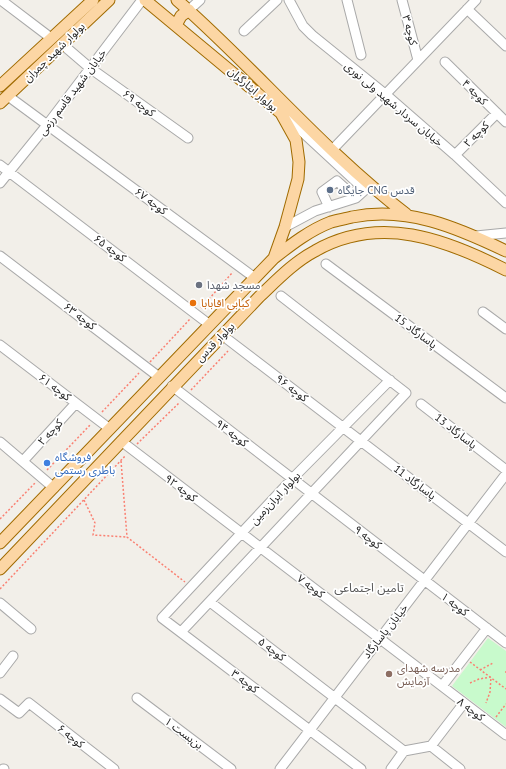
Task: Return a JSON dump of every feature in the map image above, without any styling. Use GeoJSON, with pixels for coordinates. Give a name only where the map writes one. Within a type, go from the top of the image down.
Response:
{"type":"FeatureCollection","features":[{"type":"Feature","properties":{"kind":"main road","name":"بولوار شهید چمران"},"geometry":{"type":"LineString","coordinates":[[0,86],[92,0]]}},
{"type":"Feature","properties":{"kind":"main road","name":"بولوار شهید چمران"},"geometry":{"type":"LineString","coordinates":[[4,99],[109,0]]}},
{"type":"Feature","properties":{"kind":"main road","name":"بولوار ایثارگران"},"geometry":{"type":"LineString","coordinates":[[144,0],[281,113],[296,140],[299,162],[298,179],[285,227],[274,258]]}},
{"type":"Feature","properties":{"kind":"main road","name":"بولوار ایثارگران"},"geometry":{"type":"LineString","coordinates":[[177,0],[376,192],[406,214]]}},
{"type":"Feature","properties":{"kind":"main road"},"geometry":{"type":"LineString","coordinates":[[176,25],[181,16],[189,10]]}},
{"type":"Feature","properties":{"kind":"main road","name":"بولوار قدس"},"geometry":{"type":"LineString","coordinates":[[1,539],[54,488],[274,258],[305,234],[331,222],[369,214],[406,214],[437,221],[476,236],[506,250]]}},
{"type":"Feature","properties":{"kind":"main road","name":"بولوار قدس"},"geometry":{"type":"LineString","coordinates":[[0,569],[222,335],[285,273],[314,251],[337,240],[372,232],[405,233],[432,239],[466,250],[506,270]]}},
{"type":"Feature","properties":{"kind":"street"},"geometry":{"type":"LineString","coordinates":[[1,0],[51,38]]}},
{"type":"Feature","properties":{"kind":"street","name":"خیابان شهید قاسم رزمی"},"geometry":{"type":"LineString","coordinates":[[0,183],[10,173],[48,125],[90,68],[144,0]]}},
{"type":"Feature","properties":{"kind":"street"},"geometry":{"type":"LineString","coordinates":[[189,10],[200,0]]}},
{"type":"Feature","properties":{"kind":"street"},"geometry":{"type":"LineString","coordinates":[[244,31],[277,0]]}},
{"type":"Feature","properties":{"kind":"street","name":"خیابان سردار شهید ولی نوری"},"geometry":{"type":"LineString","coordinates":[[290,0],[303,26],[312,35],[386,94],[455,155],[506,203]]}},
{"type":"Feature","properties":{"kind":"street"},"geometry":{"type":"LineString","coordinates":[[347,0],[361,55]]}},
{"type":"Feature","properties":{"kind":"street","name":"کوچه ۳"},"geometry":{"type":"LineString","coordinates":[[402,0],[418,60]]}},
{"type":"Feature","properties":{"kind":"street"},"geometry":{"type":"LineString","coordinates":[[332,150],[476,0]]}},
{"type":"Feature","properties":{"kind":"street"},"geometry":{"type":"LineString","coordinates":[[467,9],[506,46]]}},
{"type":"Feature","properties":{"kind":"street","name":"کوچه ۶۹"},"geometry":{"type":"LineString","coordinates":[[62,44],[90,68],[188,138]]}},
{"type":"Feature","properties":{"kind":"street","name":"کوچه ۴"},"geometry":{"type":"LineString","coordinates":[[445,62],[506,122]]}},
{"type":"Feature","properties":{"kind":"street","name":"کوچه ۶۷"},"geometry":{"type":"LineString","coordinates":[[4,99],[48,125],[255,278]]}},
{"type":"Feature","properties":{"kind":"street"},"geometry":{"type":"LineString","coordinates":[[281,113],[365,190],[356,198],[316,211],[285,227]]}},
{"type":"Feature","properties":{"kind":"street","name":"کوچه ۲"},"geometry":{"type":"LineString","coordinates":[[455,155],[497,113]]}},
{"type":"Feature","properties":{"kind":"street","name":"کوچه ۶۵"},"geometry":{"type":"LineString","coordinates":[[0,165],[210,325]]}},
{"type":"Feature","properties":{"kind":"street"},"geometry":{"type":"LineString","coordinates":[[329,207],[322,192],[337,181],[356,198]]}},
{"type":"Feature","properties":{"kind":"street"},"geometry":{"type":"LineString","coordinates":[[476,236],[506,233]]}},
{"type":"Feature","properties":{"kind":"street","name":"کوچه ۶۳"},"geometry":{"type":"LineString","coordinates":[[0,256],[146,366],[159,378]]}},
{"type":"Feature","properties":{"kind":"street","name":"پاسارگاد 15"},"geometry":{"type":"LineString","coordinates":[[326,264],[506,398]]}},
{"type":"Feature","properties":{"kind":"street"},"geometry":{"type":"LineString","coordinates":[[181,632],[406,393],[281,296]]}},
{"type":"Feature","properties":{"kind":"street"},"geometry":{"type":"LineString","coordinates":[[483,312],[506,329]]}},
{"type":"Feature","properties":{"kind":"street","name":"کوچه ۹۶"},"geometry":{"type":"LineString","coordinates":[[222,335],[361,441]]}},
{"type":"Feature","properties":{"kind":"street","name":"کوچه ۶۱"},"geometry":{"type":"LineString","coordinates":[[0,345],[110,429]]}},
{"type":"Feature","properties":{"kind":"street","name":"بولوار ایران‌زمین"},"geometry":{"type":"LineString","coordinates":[[162,618],[292,479],[390,380]]}},
{"type":"Feature","properties":{"kind":"street","name":"کوچه ۹۴"},"geometry":{"type":"LineString","coordinates":[[172,386],[311,494]]}},
{"type":"Feature","properties":{"kind":"street","name":"کوچه ۲"},"geometry":{"type":"LineString","coordinates":[[23,461],[76,403]]}},
{"type":"Feature","properties":{"kind":"street","name":"پاسارگاد 13"},"geometry":{"type":"LineString","coordinates":[[421,404],[506,470]]}},
{"type":"Feature","properties":{"kind":"street","name":"کوچه ۹۲"},"geometry":{"type":"LineString","coordinates":[[121,441],[261,548]]}},
{"type":"Feature","properties":{"kind":"street","name":"پاسارگاد 11"},"geometry":{"type":"LineString","coordinates":[[361,441],[468,523]]}},
{"type":"Feature","properties":{"kind":"street"},"geometry":{"type":"LineString","coordinates":[[0,442],[54,488]]}},
{"type":"Feature","properties":{"kind":"street","name":"خیابان پاسارگاد"},"geometry":{"type":"LineString","coordinates":[[280,769],[506,474]]}},
{"type":"Feature","properties":{"kind":"street","name":"کوچه ۹"},"geometry":{"type":"LineString","coordinates":[[311,494],[424,580]]}},
{"type":"Feature","properties":{"kind":"street"},"geometry":{"type":"LineString","coordinates":[[468,523],[506,552]]}},
{"type":"Feature","properties":{"kind":"street","name":"کوچه ۷"},"geometry":{"type":"LineString","coordinates":[[261,548],[380,638]]}},
{"type":"Feature","properties":{"kind":"street","name":"کوچه ۱"},"geometry":{"type":"LineString","coordinates":[[424,580],[505,641]]}},
{"type":"Feature","properties":{"kind":"street","name":"کوچه ۵"},"geometry":{"type":"LineString","coordinates":[[210,602],[404,751]]}},
{"type":"Feature","properties":{"kind":"street"},"geometry":{"type":"LineString","coordinates":[[0,603],[31,629]]}},
{"type":"Feature","properties":{"kind":"street","name":"کوچه ۳"},"geometry":{"type":"LineString","coordinates":[[162,618],[310,730]]}},
{"type":"Feature","properties":{"kind":"street"},"geometry":{"type":"LineString","coordinates":[[442,686],[486,628]]}},
{"type":"Feature","properties":{"kind":"street","name":"کوچه ۸"},"geometry":{"type":"LineString","coordinates":[[380,638],[506,735]]}},
{"type":"Feature","properties":{"kind":"street"},"geometry":{"type":"LineString","coordinates":[[0,673],[13,656]]}},
{"type":"Feature","properties":{"kind":"street","name":"بن‌بست ۱"},"geometry":{"type":"LineString","coordinates":[[137,698],[231,769]]}},
{"type":"Feature","properties":{"kind":"street","name":"کوچه ۶"},"geometry":{"type":"LineString","coordinates":[[0,699],[19,713],[29,703],[114,769]]}},
{"type":"Feature","properties":{"kind":"street"},"geometry":{"type":"LineString","coordinates":[[391,769],[404,751],[431,746],[464,703]]}},
{"type":"Feature","properties":{"kind":"street"},"geometry":{"type":"LineString","coordinates":[[310,730],[362,769]]}},
{"type":"Feature","properties":{"kind":"street"},"geometry":{"type":"LineString","coordinates":[[431,746],[460,769]]}},
{"type":"Feature","properties":{"kind":"path"},"geometry":{"type":"LineString","coordinates":[[0,519],[196,313],[238,266]]}},
{"type":"Feature","properties":{"kind":"path"},"geometry":{"type":"LineString","coordinates":[[0,589],[234,344]]}},
{"type":"Feature","properties":{"kind":"path"},"geometry":{"type":"LineString","coordinates":[[121,461],[127,537]]}},
{"type":"Feature","properties":{"kind":"path"},"geometry":{"type":"LineString","coordinates":[[84,500],[95,523],[94,535],[127,537],[191,587]]}},
{"type":"Feature","properties":{"kind":"path"},"geometry":{"type":"LineString","coordinates":[[464,657],[506,689]]}},
{"type":"Feature","properties":{"kind":"path"},"geometry":{"type":"LineString","coordinates":[[480,670],[493,663]]}},
{"type":"Feature","properties":{"kind":"path"},"geometry":{"type":"LineString","coordinates":[[470,683],[479,679],[491,677]]}},
{"type":"Feature","properties":{"kind":"path"},"geometry":{"type":"LineString","coordinates":[[486,702],[490,692],[491,677]]}},
{"type":"Feature","properties":{"kind":"path"},"geometry":{"type":"LineString","coordinates":[[491,724],[506,704]]}},
{"type":"Feature","properties":{"kind":"green space"},"geometry":{"type":"Polygon","coordinates":[[[488,638],[506,651],[506,727],[452,686],[488,638]]]}},
{"type":"Feature","properties":{"kind":"place","name":"جایگاه CNG قدس"},"geometry":{"type":"Point","coordinates":[330,190]}},
{"type":"Feature","properties":{"kind":"place","name":"مسجد شهدا"},"geometry":{"type":"Point","coordinates":[199,285]}},
{"type":"Feature","properties":{"kind":"place","name":"کبابی اقابابا"},"geometry":{"type":"Point","coordinates":[193,303]}},
{"type":"Feature","properties":{"kind":"place","name":"فروشگاه باطری رستمی"},"geometry":{"type":"Point","coordinates":[47,463]}},
{"type":"Feature","properties":{"kind":"place","name":"مدرسه شهدای آزمایش"},"geometry":{"type":"Point","coordinates":[389,674]}},
{"type":"Feature","properties":{"kind":"district","name":"تامین اجتماعی"},"geometry":{"type":"Point","coordinates":[369,588]}}]}
